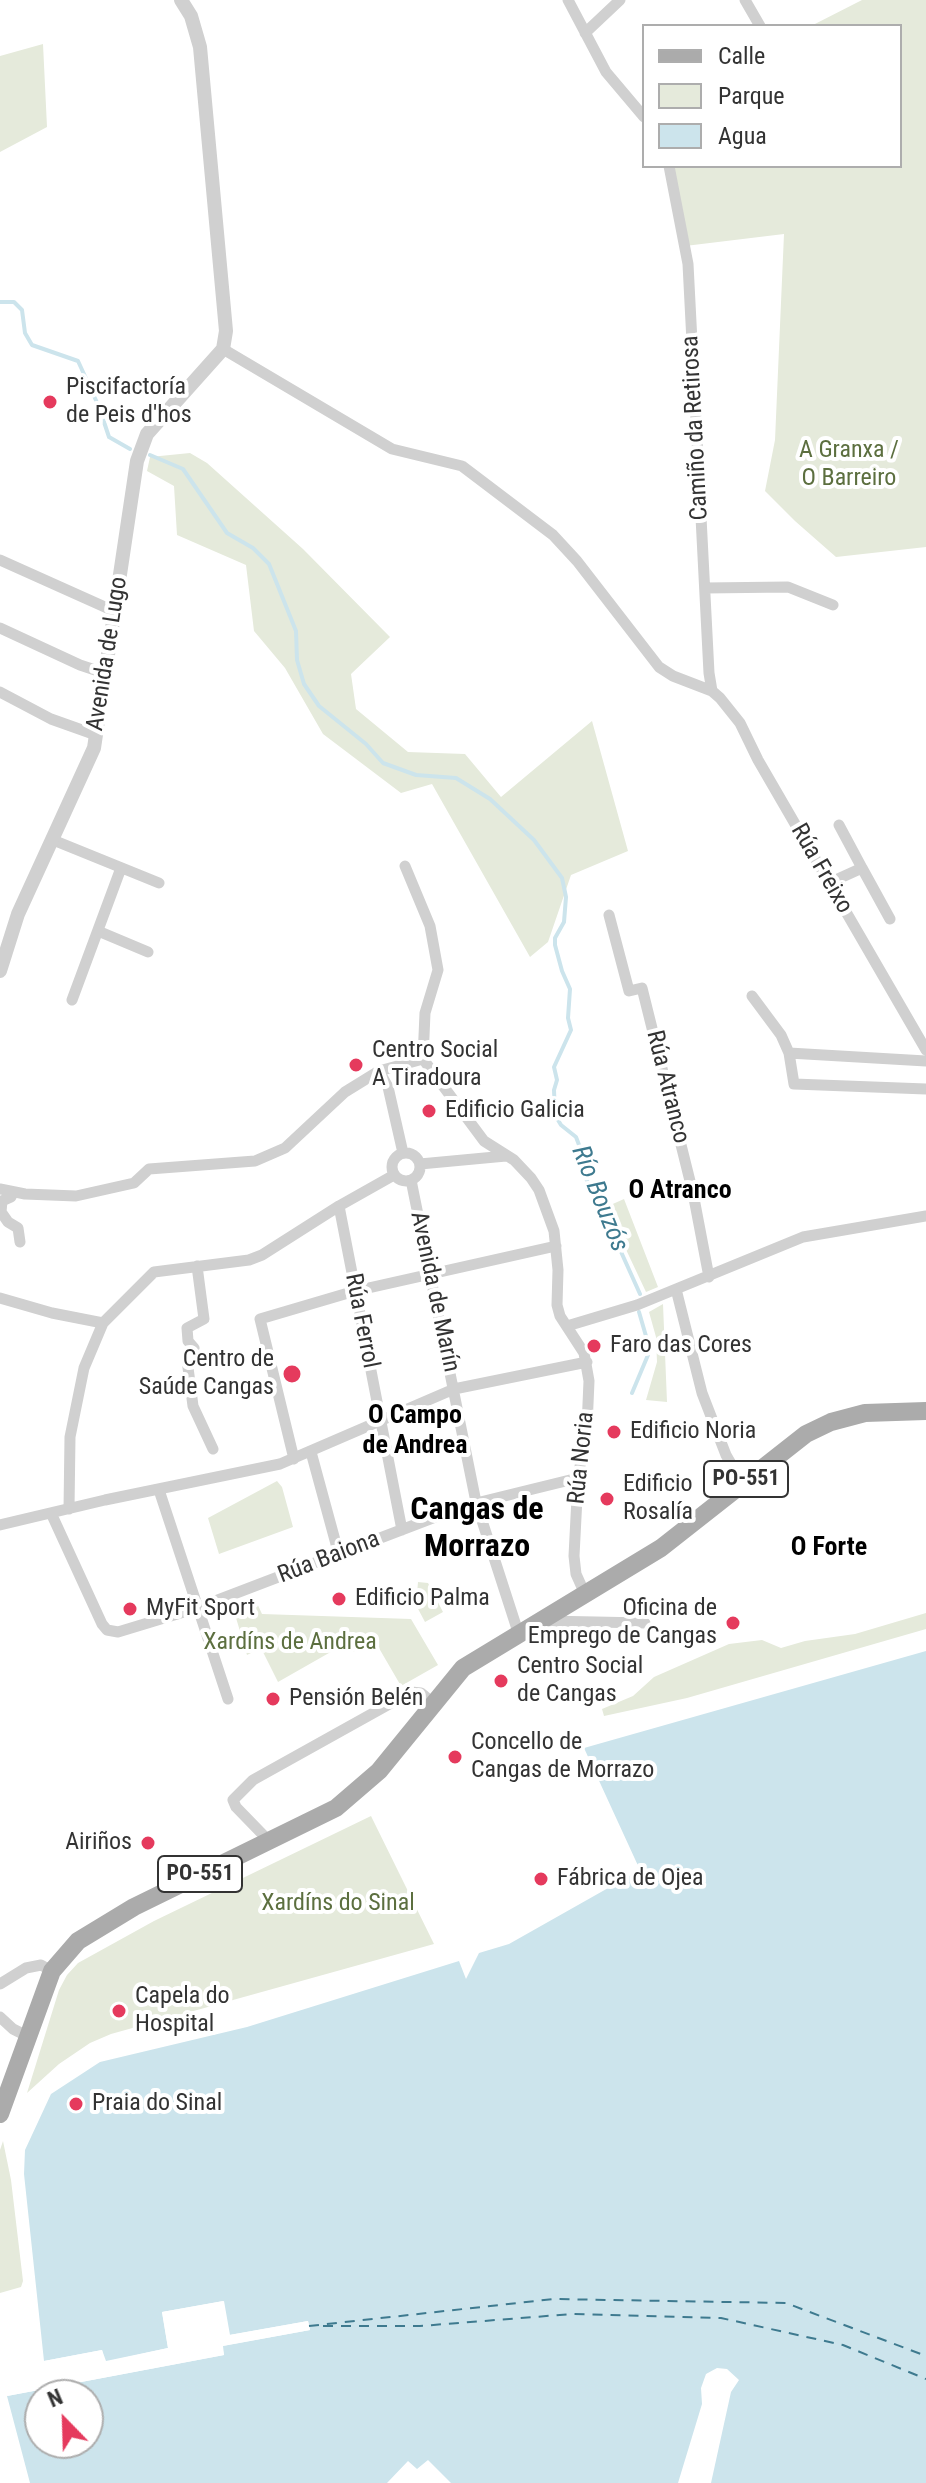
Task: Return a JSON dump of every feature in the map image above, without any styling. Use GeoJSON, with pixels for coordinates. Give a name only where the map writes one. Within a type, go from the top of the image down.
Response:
{"type":"FeatureCollection","features":[{"type":"Feature","properties":{"kind":"main road","name":"PO-551"},"geometry":{"type":"LineString","coordinates":[[2,2106],[52,1971],[71,1948],[95,1929],[336,1808],[367,1784],[463,1668],[661,1548],[806,1434],[831,1422],[865,1413],[926,1411]]}},
{"type":"Feature","properties":{"kind":"street"},"geometry":{"type":"LineString","coordinates":[[181,0],[191,16],[200,47],[226,331],[223,349],[392,449],[462,466],[553,535],[577,561],[659,667],[673,676],[712,691]]}},
{"type":"Feature","properties":{"kind":"street"},"geometry":{"type":"LineString","coordinates":[[568,0],[606,72],[642,115]]}},
{"type":"Feature","properties":{"kind":"street"},"geometry":{"type":"LineString","coordinates":[[585,33],[620,0]]}},
{"type":"Feature","properties":{"kind":"street"},"geometry":{"type":"LineString","coordinates":[[745,0],[759,24]]}},
{"type":"Feature","properties":{"kind":"street","name":"Camiño da Retirosa"},"geometry":{"type":"LineString","coordinates":[[669,168],[688,264],[712,691]]}},
{"type":"Feature","properties":{"kind":"street","name":"Avenida de Lugo"},"geometry":{"type":"LineString","coordinates":[[0,971],[18,914],[86,767],[96,735],[137,461],[147,434],[223,349]]}},
{"type":"Feature","properties":{"kind":"street"},"geometry":{"type":"LineString","coordinates":[[0,560],[116,612]]}},
{"type":"Feature","properties":{"kind":"street"},"geometry":{"type":"LineString","coordinates":[[705,588],[788,587],[833,605]]}},
{"type":"Feature","properties":{"kind":"street"},"geometry":{"type":"LineString","coordinates":[[0,628],[107,674]]}},
{"type":"Feature","properties":{"kind":"street","name":"Rúa Freixo"},"geometry":{"type":"LineString","coordinates":[[712,691],[740,723],[758,760],[926,1050]]}},
{"type":"Feature","properties":{"kind":"street"},"geometry":{"type":"LineString","coordinates":[[0,692],[51,719],[96,735]]}},
{"type":"Feature","properties":{"kind":"street"},"geometry":{"type":"LineString","coordinates":[[839,825],[890,919]]}},
{"type":"Feature","properties":{"kind":"street"},"geometry":{"type":"LineString","coordinates":[[53,840],[159,883]]}},
{"type":"Feature","properties":{"kind":"street"},"geometry":{"type":"LineString","coordinates":[[0,1189],[76,1196],[134,1183],[149,1169],[255,1161],[285,1148],[345,1092],[379,1071],[423,1059],[425,1013],[438,970],[430,926],[405,866]]}},
{"type":"Feature","properties":{"kind":"street"},"geometry":{"type":"LineString","coordinates":[[72,1000],[121,868]]}},
{"type":"Feature","properties":{"kind":"street"},"geometry":{"type":"LineString","coordinates":[[829,883],[862,868]]}},
{"type":"Feature","properties":{"kind":"street","name":"Rúa Atranco"},"geometry":{"type":"LineString","coordinates":[[609,915],[629,991],[642,988],[693,1193],[709,1277]]}},
{"type":"Feature","properties":{"kind":"street"},"geometry":{"type":"LineString","coordinates":[[98,931],[148,952]]}},
{"type":"Feature","properties":{"kind":"street"},"geometry":{"type":"LineString","coordinates":[[752,996],[781,1035],[789,1053],[794,1084],[926,1089]]}},
{"type":"Feature","properties":{"kind":"street"},"geometry":{"type":"LineString","coordinates":[[789,1053],[926,1061]]}},
{"type":"Feature","properties":{"kind":"street","name":"Rúa Noria"},"geometry":{"type":"LineString","coordinates":[[423,1059],[484,1141],[522,1168],[539,1190],[556,1246],[557,1305],[560,1316],[587,1362],[587,1427],[578,1478],[574,1556],[576,1574],[585,1594]]}},
{"type":"Feature","properties":{"kind":"street"},"geometry":{"type":"LineString","coordinates":[[379,1071],[388,1087],[403,1153]]}},
{"type":"Feature","properties":{"kind":"street"},"geometry":{"type":"LineString","coordinates":[[403,1153],[414,1155],[420,1164],[419,1172],[411,1180],[403,1181],[394,1175],[392,1164],[403,1153]]}},
{"type":"Feature","properties":{"kind":"street"},"geometry":{"type":"LineString","coordinates":[[420,1164],[506,1156]]}},
{"type":"Feature","properties":{"kind":"street"},"geometry":{"type":"LineString","coordinates":[[69,1509],[70,1437],[84,1368],[103,1323],[154,1272],[249,1260],[275,1248],[394,1175]]}},
{"type":"Feature","properties":{"kind":"street","name":"Avenida de Marín"},"geometry":{"type":"LineString","coordinates":[[411,1180],[476,1502],[519,1635]]}},
{"type":"Feature","properties":{"kind":"street"},"geometry":{"type":"LineString","coordinates":[[13,1192],[11,1197],[2,1201],[1,1212],[8,1222],[18,1228],[20,1242]]}},
{"type":"Feature","properties":{"kind":"street","name":"Rúa Ferrol"},"geometry":{"type":"LineString","coordinates":[[339,1206],[402,1530]]}},
{"type":"Feature","properties":{"kind":"street"},"geometry":{"type":"LineString","coordinates":[[567,1326],[637,1305],[803,1237],[926,1216]]}},
{"type":"Feature","properties":{"kind":"street"},"geometry":{"type":"LineString","coordinates":[[294,1459],[260,1319],[355,1291],[556,1246]]}},
{"type":"Feature","properties":{"kind":"street"},"geometry":{"type":"LineString","coordinates":[[197,1266],[204,1319],[187,1328],[188,1341],[194,1348],[187,1360],[193,1406],[213,1449]]}},
{"type":"Feature","properties":{"kind":"street"},"geometry":{"type":"LineString","coordinates":[[676,1289],[702,1393],[726,1455],[742,1483]]}},
{"type":"Feature","properties":{"kind":"street"},"geometry":{"type":"LineString","coordinates":[[0,1298],[103,1323]]}},
{"type":"Feature","properties":{"kind":"street"},"geometry":{"type":"LineString","coordinates":[[0,1525],[294,1459],[454,1389],[587,1362]]}},
{"type":"Feature","properties":{"kind":"street"},"geometry":{"type":"LineString","coordinates":[[311,1452],[339,1555]]}},
{"type":"Feature","properties":{"kind":"street","name":"Rúa Baiona"},"geometry":{"type":"LineString","coordinates":[[51,1513],[102,1624],[115,1632],[197,1608],[476,1502],[578,1478]]}},
{"type":"Feature","properties":{"kind":"street"},"geometry":{"type":"LineString","coordinates":[[159,1490],[228,1699]]}},
{"type":"Feature","properties":{"kind":"street"},"geometry":{"type":"LineString","coordinates":[[543,1621],[645,1623]]}},
{"type":"Feature","properties":{"kind":"street"},"geometry":{"type":"LineString","coordinates":[[269,1841],[233,1800],[253,1780],[411,1692],[421,1693],[433,1703]]}},
{"type":"Feature","properties":{"kind":"street"},"geometry":{"type":"LineString","coordinates":[[0,1984],[26,1968],[41,1965],[52,1971]]}},
{"type":"Feature","properties":{"kind":"street"},"geometry":{"type":"LineString","coordinates":[[0,2017],[27,2036]]}},
{"type":"Feature","properties":{"kind":"green space","name":"A Granxa / O Barreiro"},"geometry":{"type":"Polygon","coordinates":[[[862,0],[926,0],[926,547],[836,557],[765,491],[775,440],[784,234],[685,246],[669,168],[902,168],[902,24],[815,24],[862,0]]]}},
{"type":"Feature","properties":{"kind":"green space"},"geometry":{"type":"Polygon","coordinates":[[[43,44],[47,127],[0,152],[0,56],[43,44]]]}},
{"type":"Feature","properties":{"kind":"green space"},"geometry":{"type":"Polygon","coordinates":[[[190,453],[207,463],[303,549],[390,637],[351,674],[356,709],[408,752],[465,754],[501,797],[592,721],[628,851],[571,875],[548,942],[530,957],[432,784],[401,793],[323,734],[285,668],[254,631],[246,565],[177,535],[174,486],[147,471],[150,457],[190,453]]]}},
{"type":"Feature","properties":{"kind":"green space"},"geometry":{"type":"Polygon","coordinates":[[[624,1199],[658,1287],[646,1292],[606,1207],[624,1199]]]}},
{"type":"Feature","properties":{"kind":"green space"},"geometry":{"type":"Polygon","coordinates":[[[663,1304],[667,1402],[646,1400],[657,1362],[656,1337],[649,1312],[663,1304]]]}},
{"type":"Feature","properties":{"kind":"green space"},"geometry":{"type":"Polygon","coordinates":[[[277,1481],[282,1487],[293,1527],[219,1554],[208,1518],[277,1481]]]}},
{"type":"Feature","properties":{"kind":"green space"},"geometry":{"type":"Polygon","coordinates":[[[418,1582],[428,1583],[443,1612],[425,1622],[416,1605],[418,1582]]]}},
{"type":"Feature","properties":{"kind":"green space","name":"Xardíns de Andrea"},"geometry":{"type":"Polygon","coordinates":[[[256,1601],[262,1614],[411,1619],[438,1665],[401,1686],[376,1643],[352,1652],[343,1645],[278,1682],[261,1648],[247,1655],[234,1611],[256,1601]]]}},
{"type":"Feature","properties":{"kind":"green space"},"geometry":{"type":"Polygon","coordinates":[[[926,1613],[926,1629],[687,1698],[604,1716],[602,1709],[633,1696],[654,1677],[729,1644],[762,1640],[781,1648],[805,1641],[855,1634],[926,1613]]]}},
{"type":"Feature","properties":{"kind":"green space","name":"Xardíns do Sinal"},"geometry":{"type":"Polygon","coordinates":[[[371,1816],[434,1944],[111,2034],[90,2043],[59,2064],[27,2093],[59,1990],[78,1963],[154,1921],[371,1816]]]}},
{"type":"Feature","properties":{"kind":"green space"},"geometry":{"type":"Polygon","coordinates":[[[3,2141],[11,2180],[23,2281],[21,2287],[0,2293],[0,2150],[3,2141]]]}},
{"type":"Feature","properties":{"kind":"water"},"geometry":{"type":"Polygon","coordinates":[[[926,1651],[926,2483],[711,2483],[731,2392],[739,2380],[727,2369],[717,2368],[706,2374],[701,2388],[702,2404],[678,2483],[451,2483],[428,2460],[417,2469],[408,2461],[387,2483],[30,2483],[7,2396],[24,2393],[24,2459],[104,2459],[104,2379],[97,2379],[224,2355],[222,2346],[310,2330],[308,2321],[229,2335],[223,2301],[162,2312],[168,2348],[105,2362],[102,2350],[44,2361],[24,2174],[25,2150],[51,2094],[100,2062],[247,2027],[459,1961],[466,1979],[479,1953],[509,1944],[640,1870],[584,1748],[926,1651]]]}},
{"type":"Feature","properties":{"kind":"pier"},"geometry":{"type":"Polygon","coordinates":[[[224,2301],[230,2335],[308,2321],[310,2330],[223,2346],[224,2355],[97,2379],[76,2379],[220,2352],[218,2346],[221,2343],[305,2327],[229,2339],[221,2306],[167,2315],[172,2347],[169,2351],[106,2365],[102,2364],[99,2354],[41,2363],[102,2350],[106,2361],[168,2348],[162,2312],[224,2301]]]}},
{"type":"Feature","properties":{"kind":"pier"},"geometry":{"type":"Polygon","coordinates":[[[24,2389],[24,2393],[7,2396],[12,2391],[24,2389]]]}},
{"type":"Feature","properties":{"kind":"waterway","name":"Río Bouzós"},"geometry":{"type":"LineString","coordinates":[[0,302],[14,302],[22,310],[25,333],[32,345],[78,361],[109,437],[130,449]]}},
{"type":"Feature","properties":{"kind":"waterway","name":"Río Bouzós"},"geometry":{"type":"LineString","coordinates":[[150,455],[183,469],[227,533],[253,548],[269,564],[296,631],[297,660],[304,684],[319,706],[366,744],[383,763],[416,775],[456,778],[490,799],[534,840],[562,878],[566,897],[564,922],[555,938],[555,945],[570,989],[568,1018],[571,1030],[554,1067],[557,1080],[554,1090],[555,1115],[561,1125],[576,1137],[584,1158],[583,1171],[640,1294]]}},
{"type":"Feature","properties":{"kind":"waterway","name":"Río Bouzós"},"geometry":{"type":"LineString","coordinates":[[632,1393],[648,1355],[648,1343],[639,1312]]}},
{"type":"Feature","properties":{"kind":"ferry route"},"geometry":{"type":"LineString","coordinates":[[309,2326],[554,2299],[786,2303],[926,2356]]}},
{"type":"Feature","properties":{"kind":"ferry route"},"geometry":{"type":"LineString","coordinates":[[323,2326],[420,2326],[572,2314],[721,2318],[843,2345],[926,2379]]}},
{"type":"Feature","properties":{"kind":"place","name":"Piscifactoría de Peis d'hos"},"geometry":{"type":"Point","coordinates":[50,402]}},
{"type":"Feature","properties":{"kind":"place","name":"Centro Social A Tiradoura"},"geometry":{"type":"Point","coordinates":[356,1065]}},
{"type":"Feature","properties":{"kind":"place","name":"Edificio Galicia"},"geometry":{"type":"Point","coordinates":[429,1111]}},
{"type":"Feature","properties":{"kind":"place","name":"Faro das Cores"},"geometry":{"type":"Point","coordinates":[594,1346]}},
{"type":"Feature","properties":{"kind":"place","name":"Centro de Saúde Cangas"},"geometry":{"type":"Point","coordinates":[292,1374]}},
{"type":"Feature","properties":{"kind":"place","name":"Edificio Noria"},"geometry":{"type":"Point","coordinates":[614,1432]}},
{"type":"Feature","properties":{"kind":"place","name":"Edificio Rosalía"},"geometry":{"type":"Point","coordinates":[607,1499]}},
{"type":"Feature","properties":{"kind":"place","name":"Edificio Palma"},"geometry":{"type":"Point","coordinates":[339,1599]}},
{"type":"Feature","properties":{"kind":"place","name":"MyFit Sport"},"geometry":{"type":"Point","coordinates":[130,1609]}},
{"type":"Feature","properties":{"kind":"place","name":"Oficina de Emprego de Cangas"},"geometry":{"type":"Point","coordinates":[733,1623]}},
{"type":"Feature","properties":{"kind":"place","name":"Centro Social de Cangas"},"geometry":{"type":"Point","coordinates":[501,1681]}},
{"type":"Feature","properties":{"kind":"place","name":"Pensión Belén"},"geometry":{"type":"Point","coordinates":[273,1699]}},
{"type":"Feature","properties":{"kind":"place","name":"Concello de Cangas de Morrazo"},"geometry":{"type":"Point","coordinates":[455,1757]}},
{"type":"Feature","properties":{"kind":"place","name":"Airiños"},"geometry":{"type":"Point","coordinates":[148,1843]}},
{"type":"Feature","properties":{"kind":"place","name":"Fábrica de Ojea"},"geometry":{"type":"Point","coordinates":[541,1879]}},
{"type":"Feature","properties":{"kind":"place","name":"Capela do Hospital"},"geometry":{"type":"Point","coordinates":[119,2011]}},
{"type":"Feature","properties":{"kind":"place","name":"Praia do Sinal"},"geometry":{"type":"Point","coordinates":[76,2104]}},
{"type":"Feature","properties":{"kind":"district","name":"O Atranco"},"geometry":{"type":"Point","coordinates":[680,1191]}},
{"type":"Feature","properties":{"kind":"district","name":"O Campo de Andrea"},"geometry":{"type":"Point","coordinates":[415,1431]}},
{"type":"Feature","properties":{"kind":"district","name":"Cangas de Morrazo"},"geometry":{"type":"Point","coordinates":[477,1530]}},
{"type":"Feature","properties":{"kind":"district","name":"O Forte"},"geometry":{"type":"Point","coordinates":[829,1548]}}]}
